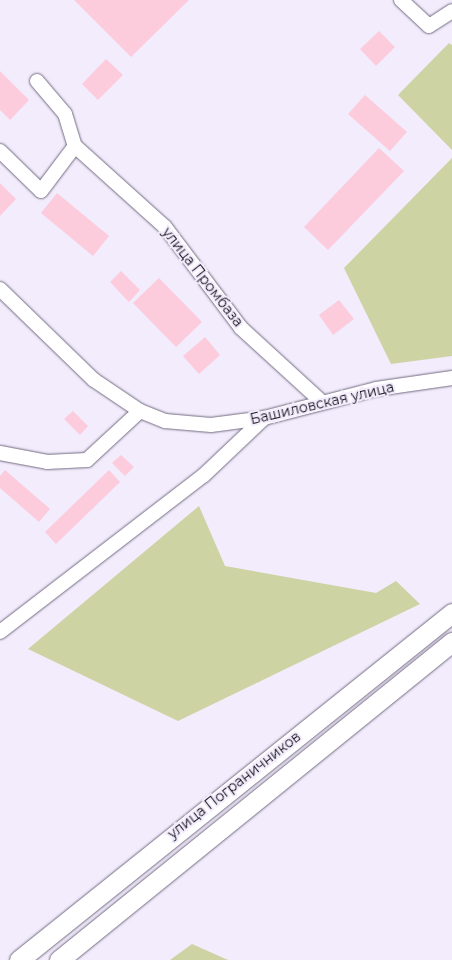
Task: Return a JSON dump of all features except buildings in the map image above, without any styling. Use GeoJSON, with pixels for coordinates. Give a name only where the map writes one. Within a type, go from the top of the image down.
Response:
{"type":"FeatureCollection","features":[{"type":"Feature","properties":{"kind":"main road","name":"улица Пограничников"},"geometry":{"type":"LineString","coordinates":[[19,960],[452,613]]}},
{"type":"Feature","properties":{"kind":"main road","name":"улица Пограничников"},"geometry":{"type":"LineString","coordinates":[[59,960],[452,642]]}},
{"type":"Feature","properties":{"kind":"street"},"geometry":{"type":"LineString","coordinates":[[401,0],[429,26],[452,11]]}},
{"type":"Feature","properties":{"kind":"street"},"geometry":{"type":"LineString","coordinates":[[0,151],[41,191],[75,146],[65,114],[37,80]]}},
{"type":"Feature","properties":{"kind":"street","name":"улица Промбаза"},"geometry":{"type":"LineString","coordinates":[[75,146],[165,227],[241,328],[321,401]]}},
{"type":"Feature","properties":{"kind":"street","name":"Башиловская улица"},"geometry":{"type":"LineString","coordinates":[[0,289],[94,380],[140,411],[165,421],[211,425],[264,418],[321,401],[452,378]]}},
{"type":"Feature","properties":{"kind":"street"},"geometry":{"type":"LineString","coordinates":[[0,453],[47,462],[87,460],[140,411]]}},
{"type":"Feature","properties":{"kind":"street"},"geometry":{"type":"LineString","coordinates":[[0,632],[204,476],[264,418]]}},
{"type":"Feature","properties":{"kind":"green space"},"geometry":{"type":"Polygon","coordinates":[[[449,43],[452,45],[452,150],[398,95],[449,43]]]}},
{"type":"Feature","properties":{"kind":"green space"},"geometry":{"type":"Polygon","coordinates":[[[452,158],[452,356],[391,364],[344,268],[452,158]]]}},
{"type":"Feature","properties":{"kind":"green space"},"geometry":{"type":"Polygon","coordinates":[[[199,506],[225,566],[376,593],[396,581],[420,604],[178,721],[28,649],[199,506]]]}},
{"type":"Feature","properties":{"kind":"green space"},"geometry":{"type":"Polygon","coordinates":[[[192,944],[228,960],[170,960],[192,944]]]}}]}
